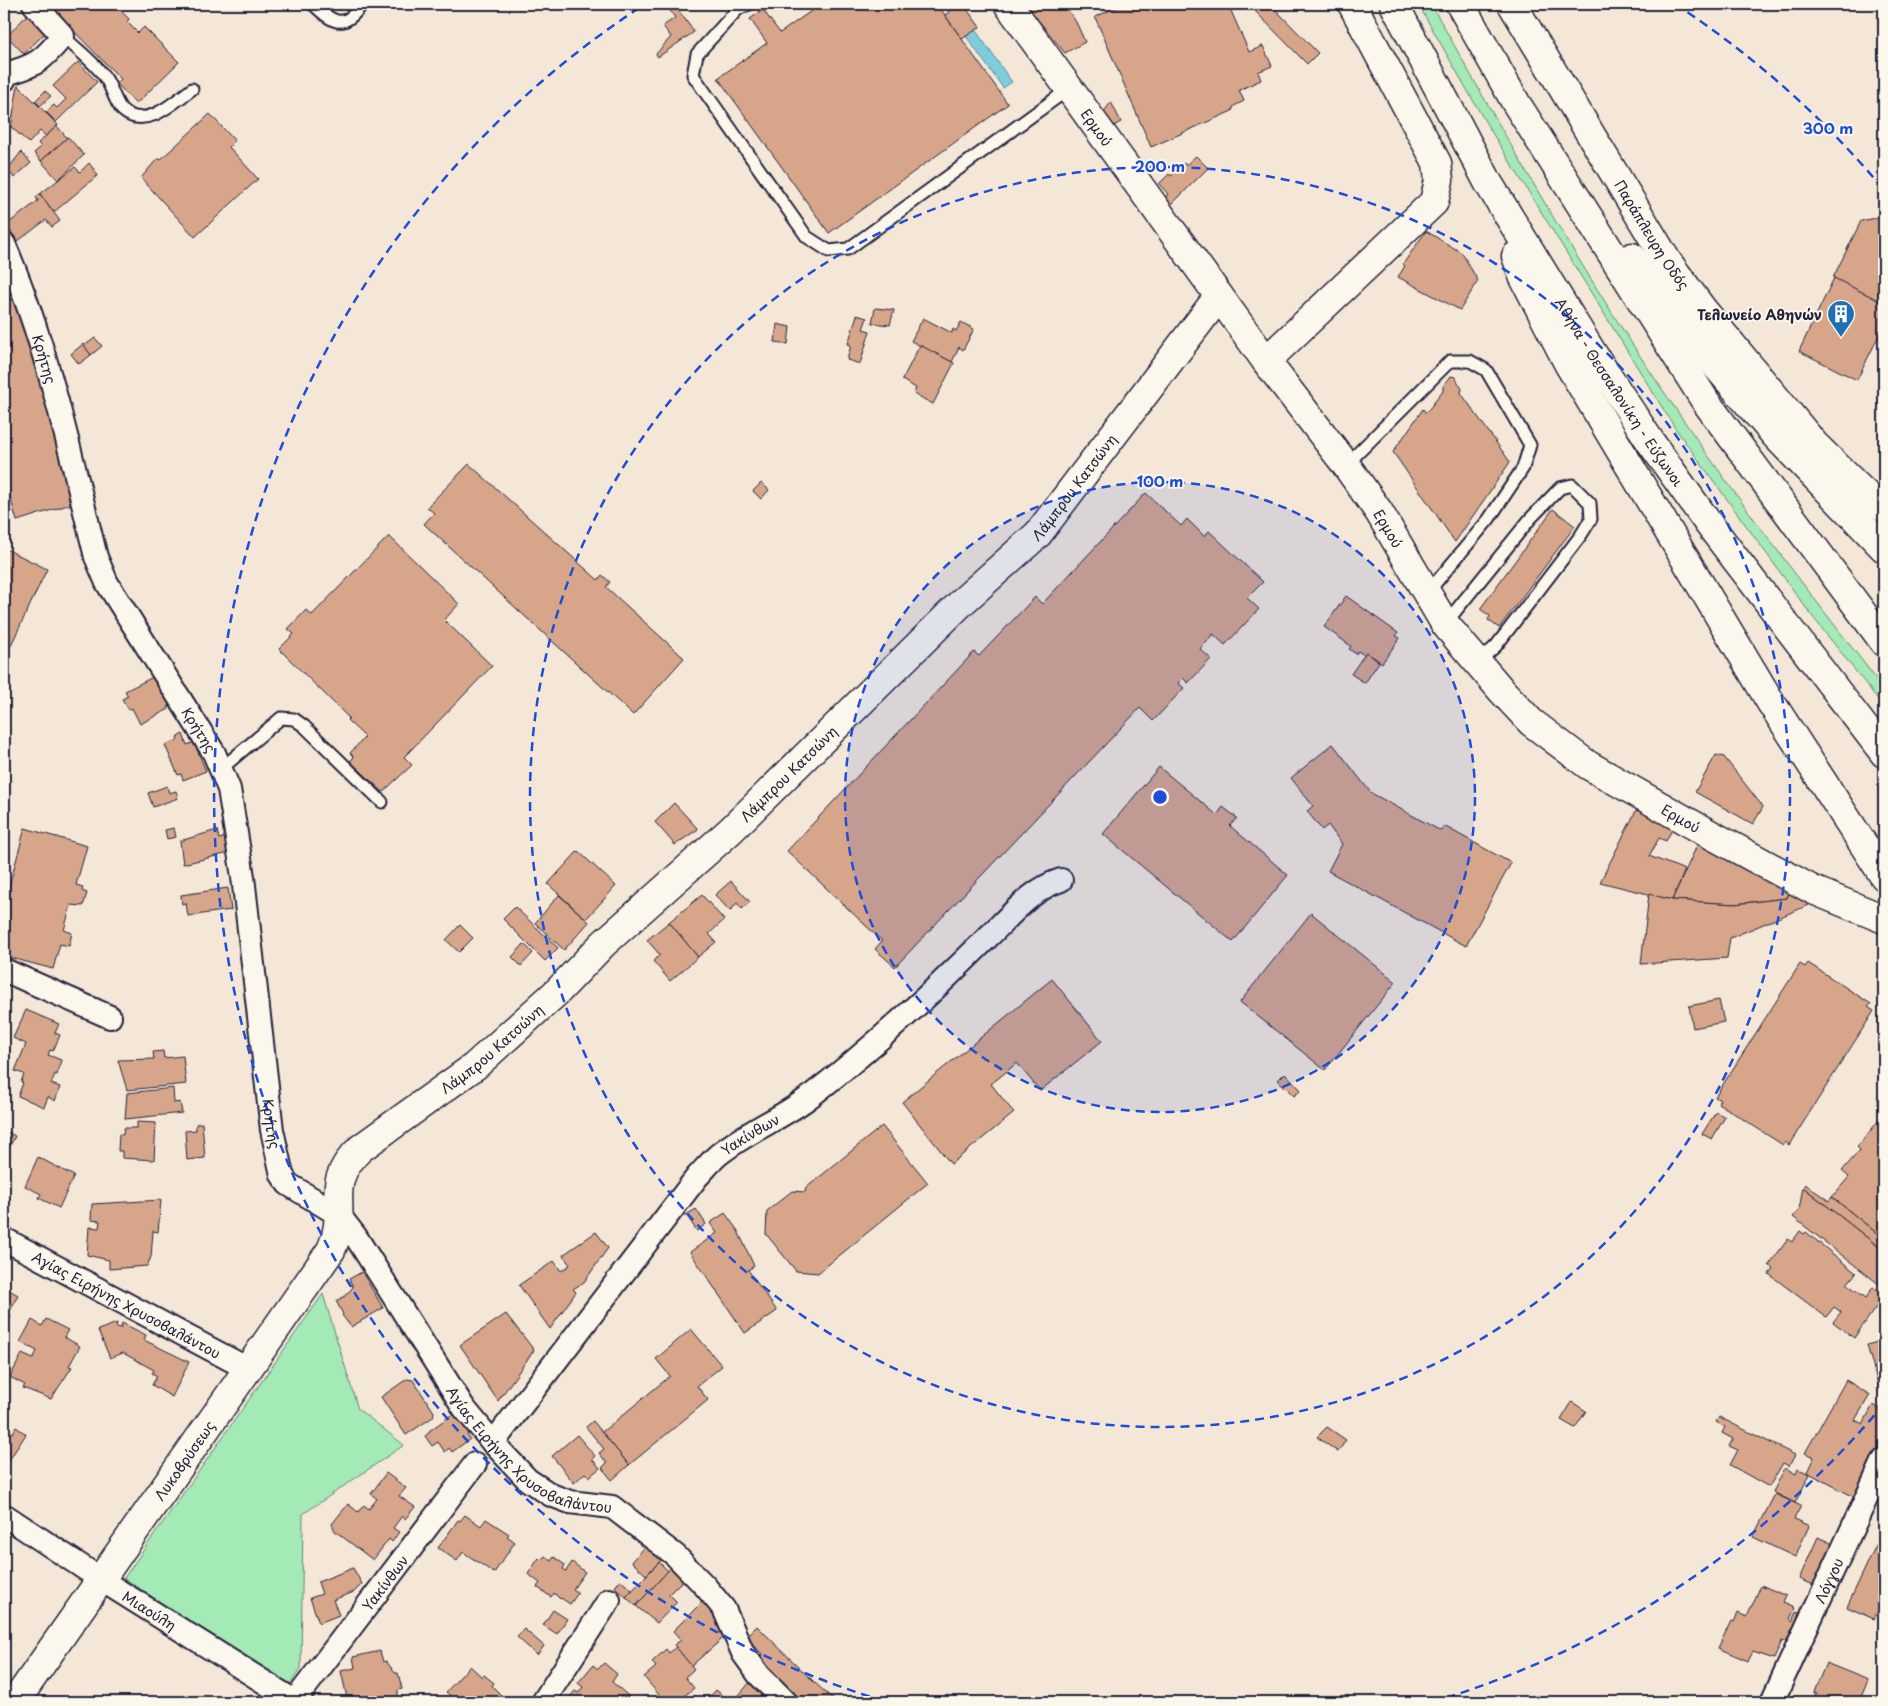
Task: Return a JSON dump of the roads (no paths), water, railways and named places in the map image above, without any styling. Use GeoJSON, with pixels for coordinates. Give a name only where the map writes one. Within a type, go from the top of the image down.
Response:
{"type":"FeatureCollection","features":[{"type":"Feature","properties":{"kind":"main road","name":"Ερμού"},"geometry":{"type":"LineString","coordinates":[[1008,4],[1266,361],[1379,512],[1426,594],[1446,624],[1531,722],[1588,765],[1813,890],[1884,919]]}},
{"type":"Feature","properties":{"kind":"main road"},"geometry":{"type":"LineString","coordinates":[[1266,361],[1434,202],[1439,180],[1437,162],[1352,4]]}},
{"type":"Feature","properties":{"kind":"main road","name":"Αθήνα - Θεσσαλονίκη - Εύζωνοι"},"geometry":{"type":"LineString","coordinates":[[1394,4],[1489,184],[1593,354],[1652,444],[1790,632],[1884,753]]}},
{"type":"Feature","properties":{"kind":"main road"},"geometry":{"type":"LineString","coordinates":[[1460,4],[1516,103],[1706,402],[1884,642]]}},
{"type":"Feature","properties":{"kind":"main road","name":"Παράπλευρη Οδός"},"geometry":{"type":"LineString","coordinates":[[1512,4],[1667,261],[1703,310],[1814,444],[1864,493],[1884,508]]}},
{"type":"Feature","properties":{"kind":"main road"},"geometry":{"type":"LineString","coordinates":[[1546,150],[1629,253],[1689,334],[1762,421],[1884,548]]}},
{"type":"Feature","properties":{"kind":"main road"},"geometry":{"type":"LineString","coordinates":[[1489,184],[1524,276],[1568,363],[1770,701],[1884,876]]}},
{"type":"Feature","properties":{"kind":"main road","name":"Λάμπρου Κατσώνη"},"geometry":{"type":"LineString","coordinates":[[339,1214],[339,1178],[354,1154],[475,1066],[558,991],[603,944],[731,830],[962,602],[1038,534],[1219,296]]}},
{"type":"Feature","properties":{"kind":"main road","name":"Λυκοβρύσεως"},"geometry":{"type":"LineString","coordinates":[[15,1702],[331,1250],[339,1234],[339,1214]]}},
{"type":"Feature","properties":{"kind":"street"},"geometry":{"type":"LineString","coordinates":[[4,75],[30,68],[51,50],[63,36],[34,4]]}},
{"type":"Feature","properties":{"kind":"street","name":"Κρήτης"},"geometry":{"type":"LineString","coordinates":[[4,244],[21,283],[52,385],[96,557],[107,583],[222,768],[229,789],[244,878],[259,1030],[272,1130],[279,1166],[288,1184],[339,1214]]}},
{"type":"Feature","properties":{"kind":"street","name":"Υακίνθων"},"geometry":{"type":"LineString","coordinates":[[493,1443],[579,1328],[697,1177],[718,1155],[749,1134],[788,1113],[841,1072],[946,979],[1023,903],[1048,884],[1060,880]]}},
{"type":"Feature","properties":{"kind":"street"},"geometry":{"type":"LineString","coordinates":[[4,970],[110,1017]]}},
{"type":"Feature","properties":{"kind":"street","name":"Αγίας Ειρήνης Χρυσοβαλάντου"},"geometry":{"type":"LineString","coordinates":[[339,1214],[356,1237],[464,1408],[493,1443],[528,1480],[551,1495],[570,1502],[612,1507],[675,1555],[706,1586],[724,1610],[743,1653],[759,1674],[786,1702]]}},
{"type":"Feature","properties":{"kind":"street","name":"Αγίας Ειρήνης Χρυσοβαλάντου"},"geometry":{"type":"LineString","coordinates":[[4,1239],[248,1370]]}},
{"type":"Feature","properties":{"kind":"street","name":"Λόγγου"},"geometry":{"type":"LineString","coordinates":[[1772,1702],[1884,1460]]}},
{"type":"Feature","properties":{"kind":"street","name":"Υακίνθων"},"geometry":{"type":"LineString","coordinates":[[295,1702],[475,1464]]}},
{"type":"Feature","properties":{"kind":"street","name":"Μιαούλη"},"geometry":{"type":"LineString","coordinates":[[4,1515],[102,1580],[295,1702]]}},
{"type":"Feature","properties":{"kind":"street"},"geometry":{"type":"LineString","coordinates":[[543,1702],[609,1600]]}},
{"type":"Feature","properties":{"kind":"lane"},"geometry":{"type":"LineString","coordinates":[[313,4],[329,19],[344,22],[355,14],[362,4]]}},
{"type":"Feature","properties":{"kind":"lane"},"geometry":{"type":"LineString","coordinates":[[749,4],[738,9],[696,54],[693,75],[807,237],[829,251],[848,249],[1070,88]]}},
{"type":"Feature","properties":{"kind":"lane"},"geometry":{"type":"LineString","coordinates":[[63,36],[106,78],[121,109],[133,117],[146,118],[159,112],[192,89]]}},
{"type":"Feature","properties":{"kind":"lane"},"geometry":{"type":"LineString","coordinates":[[1346,466],[1450,361],[1470,361],[1486,370],[1530,445],[1528,453],[1523,468],[1488,520],[1426,594]]}},
{"type":"Feature","properties":{"kind":"lane"},"geometry":{"type":"LineString","coordinates":[[1446,624],[1530,518],[1560,488],[1572,485],[1590,503],[1591,519],[1581,535],[1496,646],[1478,662]]}},
{"type":"Feature","properties":{"kind":"lane"},"geometry":{"type":"LineString","coordinates":[[222,768],[281,718],[294,719],[316,737],[382,802]]}},
{"type":"Feature","properties":{"kind":"water"},"geometry":{"type":"Polygon","coordinates":[[[943,4],[957,4],[1012,82],[1003,88],[943,4]]]}},
{"type":"Feature","properties":{"kind":"place","name":"Τελωνείο Αθηνών"},"geometry":{"type":"Point","coordinates":[1841,338]}}]}
